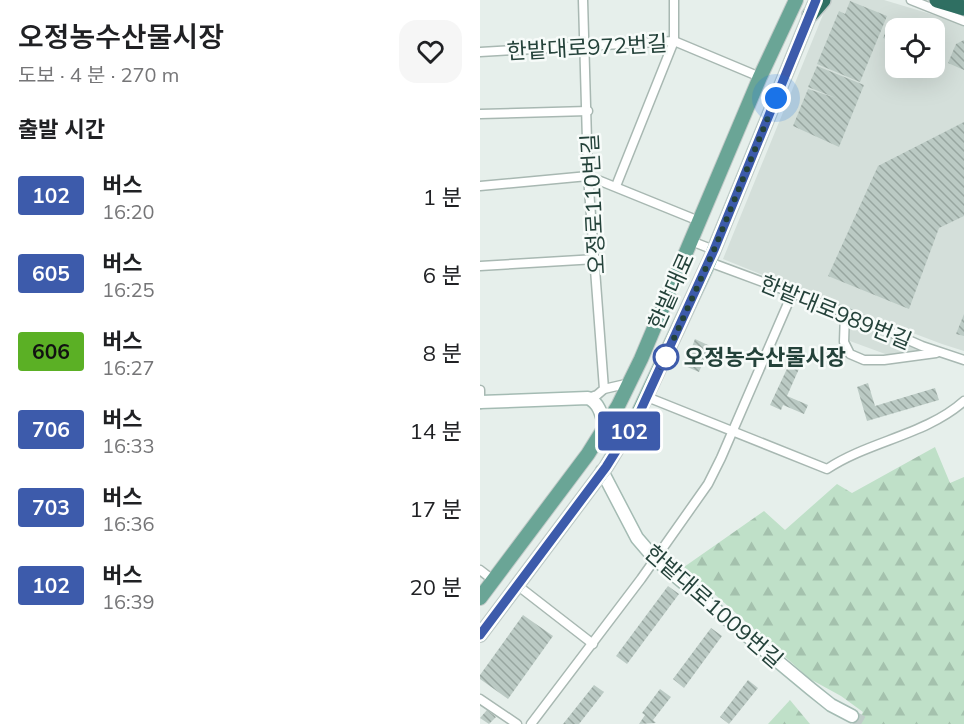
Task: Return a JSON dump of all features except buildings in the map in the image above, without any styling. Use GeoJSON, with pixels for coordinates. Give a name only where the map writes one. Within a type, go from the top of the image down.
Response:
{"type":"FeatureCollection","features":[{"type":"Feature","properties":{"kind":"highway"},"geometry":{"type":"LineString","coordinates":[[810,15],[823,0]]}},
{"type":"Feature","properties":{"kind":"highway"},"geometry":{"type":"LineString","coordinates":[[937,0],[964,8]]}},
{"type":"Feature","properties":{"kind":"main road","name":"한밭대로"},"geometry":{"type":"LineString","coordinates":[[480,635],[624,440],[647,397],[711,256],[816,0]]}},
{"type":"Feature","properties":{"kind":"main road","name":"한밭대로"},"geometry":{"type":"LineString","coordinates":[[480,598],[605,428],[630,383],[793,3]]}},
{"type":"Feature","properties":{"kind":"street","name":"오정로110번길"},"geometry":{"type":"LineString","coordinates":[[583,0],[588,111],[588,176],[604,389]]}},
{"type":"Feature","properties":{"kind":"street"},"geometry":{"type":"LineString","coordinates":[[616,186],[675,41],[674,0]]}},
{"type":"Feature","properties":{"kind":"street"},"geometry":{"type":"LineString","coordinates":[[911,0],[964,21]]}},
{"type":"Feature","properties":{"kind":"street","name":"한밭대로972번길"},"geometry":{"type":"LineString","coordinates":[[480,52],[585,48],[675,41],[760,77]]}},
{"type":"Feature","properties":{"kind":"street"},"geometry":{"type":"LineString","coordinates":[[480,114],[588,111]]}},
{"type":"Feature","properties":{"kind":"street"},"geometry":{"type":"LineString","coordinates":[[480,186],[588,176],[699,221]]}},
{"type":"Feature","properties":{"kind":"street","name":"한밭대로989번길"},"geometry":{"type":"LineString","coordinates":[[691,241],[711,256],[792,294],[964,360]]}},
{"type":"Feature","properties":{"kind":"street"},"geometry":{"type":"LineString","coordinates":[[480,266],[596,259]]}},
{"type":"Feature","properties":{"kind":"street"},"geometry":{"type":"LineString","coordinates":[[531,724],[656,559],[708,484],[792,294]]}},
{"type":"Feature","properties":{"kind":"street"},"geometry":{"type":"LineString","coordinates":[[845,313],[844,342],[850,354],[864,360],[884,360],[939,352]]}},
{"type":"Feature","properties":{"kind":"street"},"geometry":{"type":"LineString","coordinates":[[480,390],[480,403],[588,398],[604,389],[630,383]]}},
{"type":"Feature","properties":{"kind":"street"},"geometry":{"type":"LineString","coordinates":[[647,397],[827,469],[842,459],[928,423],[964,401]]}},
{"type":"Feature","properties":{"kind":"street"},"geometry":{"type":"LineString","coordinates":[[588,398],[598,406],[605,428]]}},
{"type":"Feature","properties":{"kind":"street","name":"한밭대로1009번길"},"geometry":{"type":"LineString","coordinates":[[602,471],[637,537],[656,559],[811,689],[831,705],[852,716]]}},
{"type":"Feature","properties":{"kind":"street"},"geometry":{"type":"LineString","coordinates":[[480,570],[493,580]]}},
{"type":"Feature","properties":{"kind":"street"},"geometry":{"type":"LineString","coordinates":[[517,585],[593,644]]}},
{"type":"Feature","properties":{"kind":"street"},"geometry":{"type":"LineString","coordinates":[[480,699],[517,724]]}},
{"type":"Feature","properties":{"kind":"shaded area"},"geometry":{"type":"Polygon","coordinates":[[[829,0],[884,0],[944,18],[885,18],[885,78],[945,78],[945,18],[964,24],[964,351],[820,298],[723,259],[829,0]]]}},
{"type":"Feature","properties":{"kind":"shaded area"},"geometry":{"type":"Polygon","coordinates":[[[847,317],[919,346],[917,351],[888,355],[847,340],[847,317]]]}},
{"type":"Feature","properties":{"kind":"green space"},"geometry":{"type":"Polygon","coordinates":[[[935,447],[950,483],[964,477],[964,724],[856,724],[863,712],[841,696],[810,679],[684,567],[764,511],[785,530],[837,484],[852,493],[935,447]]]}},
{"type":"Feature","properties":{"kind":"green space"},"geometry":{"type":"Polygon","coordinates":[[[790,700],[810,724],[768,724],[790,700]]]}},
{"type":"Feature","properties":{"kind":"tunnel"},"geometry":{"type":"LineString","coordinates":[[852,716],[866,724]]}},
{"type":"Feature","properties":{"kind":"bus line","name":"102"},"geometry":{"type":"LineString","coordinates":[[480,635],[606,467],[638,416],[714,250],[816,0]]}},
{"type":"Feature","properties":{"kind":"place","name":"오정농수산물시장"},"geometry":{"type":"Point","coordinates":[666,357]}},
{"type":"Feature","properties":{"kind":"route"},"geometry":{"type":"LineString","coordinates":[[666,357],[661,367],[714,250],[776,98]]}}]}
